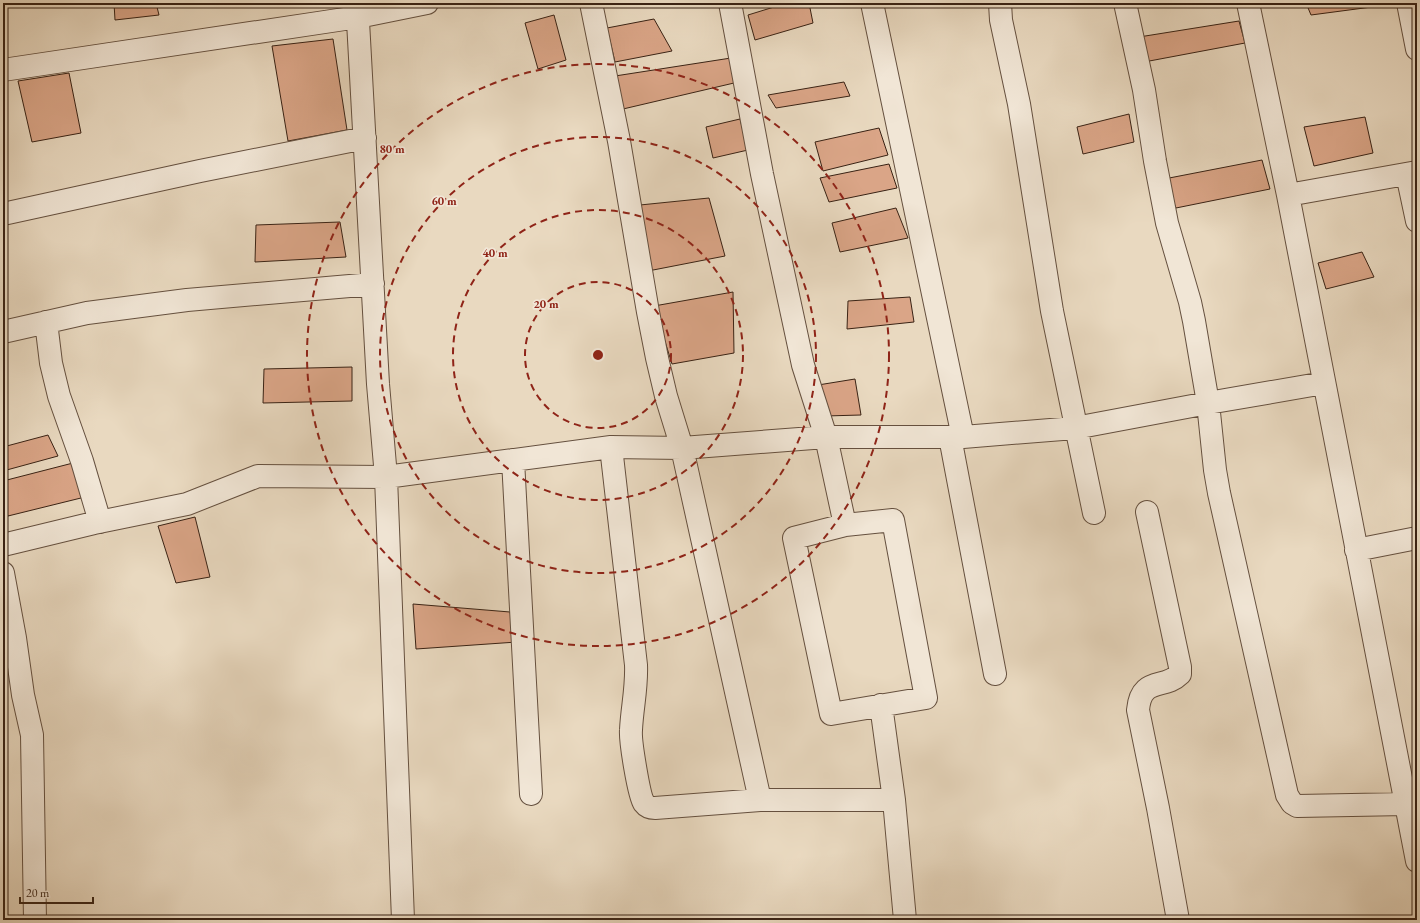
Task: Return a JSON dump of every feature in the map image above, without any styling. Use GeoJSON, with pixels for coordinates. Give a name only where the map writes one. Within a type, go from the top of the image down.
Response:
{"type":"FeatureCollection","features":[{"type":"Feature","properties":{"kind":"street"},"geometry":{"type":"LineString","coordinates":[[3,70],[358,10],[427,3]]}},
{"type":"Feature","properties":{"kind":"street"},"geometry":{"type":"LineString","coordinates":[[591,3],[619,141],[657,358],[666,396],[682,448],[760,800]]}},
{"type":"Feature","properties":{"kind":"street"},"geometry":{"type":"LineString","coordinates":[[730,3],[762,174],[803,365],[826,437],[845,525]]}},
{"type":"Feature","properties":{"kind":"street"},"geometry":{"type":"LineString","coordinates":[[872,3],[957,437],[995,674]]}},
{"type":"Feature","properties":{"kind":"street"},"geometry":{"type":"LineString","coordinates":[[1000,3],[1001,20],[1019,104],[1052,311],[1075,428],[1094,513]]}},
{"type":"Feature","properties":{"kind":"street"},"geometry":{"type":"LineString","coordinates":[[1124,3],[1144,90],[1154,161],[1166,223],[1190,302],[1208,403],[1219,493],[1287,795],[1292,803],[1297,806],[1406,804]]}},
{"type":"Feature","properties":{"kind":"street"},"geometry":{"type":"LineString","coordinates":[[1248,3],[1288,195],[1417,861]]}},
{"type":"Feature","properties":{"kind":"street"},"geometry":{"type":"LineString","coordinates":[[1408,3],[1417,49]]}},
{"type":"Feature","properties":{"kind":"street"},"geometry":{"type":"LineString","coordinates":[[358,10],[378,384],[386,477],[403,920]]}},
{"type":"Feature","properties":{"kind":"street"},"geometry":{"type":"LineString","coordinates":[[3,214],[185,174],[365,138]]}},
{"type":"Feature","properties":{"kind":"street"},"geometry":{"type":"LineString","coordinates":[[1288,195],[1412,173],[1417,222]]}},
{"type":"Feature","properties":{"kind":"street"},"geometry":{"type":"LineString","coordinates":[[3,332],[87,313],[187,300],[373,284]]}},
{"type":"Feature","properties":{"kind":"street"},"geometry":{"type":"LineString","coordinates":[[46,322],[51,363],[59,396],[82,461],[100,522]]}},
{"type":"Feature","properties":{"kind":"street"},"geometry":{"type":"LineString","coordinates":[[3,545],[100,522],[187,504],[258,476],[386,477],[611,447],[682,448],[826,437],[957,437],[1075,428],[1324,383]]}},
{"type":"Feature","properties":{"kind":"street"},"geometry":{"type":"LineString","coordinates":[[611,447],[636,665],[636,682],[630,732],[641,798],[649,808],[760,800],[894,800]]}},
{"type":"Feature","properties":{"kind":"street"},"geometry":{"type":"LineString","coordinates":[[513,460],[531,794]]}},
{"type":"Feature","properties":{"kind":"street"},"geometry":{"type":"LineString","coordinates":[[1147,512],[1180,667],[1180,674],[1176,678],[1148,688],[1138,700],[1138,710],[1158,808],[1178,920]]}},
{"type":"Feature","properties":{"kind":"street"},"geometry":{"type":"LineString","coordinates":[[893,520],[926,698],[831,714],[794,538],[845,525],[893,520]]}},
{"type":"Feature","properties":{"kind":"street"},"geometry":{"type":"LineString","coordinates":[[1356,550],[1417,538]]}},
{"type":"Feature","properties":{"kind":"street"},"geometry":{"type":"LineString","coordinates":[[3,573],[15,638],[23,695],[32,735],[35,920]]}},
{"type":"Feature","properties":{"kind":"street"},"geometry":{"type":"LineString","coordinates":[[881,705],[894,800],[905,920]]}},
{"type":"Feature","properties":{"kind":"building"},"geometry":{"type":"Polygon","coordinates":[[[114,3],[156,3],[159,15],[115,20],[114,3]]]}},
{"type":"Feature","properties":{"kind":"building"},"geometry":{"type":"Polygon","coordinates":[[[744,3],[765,3],[745,6],[744,3]]]}},
{"type":"Feature","properties":{"kind":"building"},"geometry":{"type":"Polygon","coordinates":[[[787,3],[809,3],[813,23],[755,40],[748,15],[787,3]]]}},
{"type":"Feature","properties":{"kind":"building"},"geometry":{"type":"Polygon","coordinates":[[[1306,3],[1402,3],[1311,15],[1306,3]]]}},
{"type":"Feature","properties":{"kind":"building"},"geometry":{"type":"Polygon","coordinates":[[[554,15],[566,60],[538,69],[525,23],[554,15]]]}},
{"type":"Feature","properties":{"kind":"building"},"geometry":{"type":"Polygon","coordinates":[[[654,19],[672,51],[615,62],[607,28],[654,19]]]}},
{"type":"Feature","properties":{"kind":"building"},"geometry":{"type":"Polygon","coordinates":[[[1239,21],[1245,43],[1144,62],[1139,37],[1239,21]]]}},
{"type":"Feature","properties":{"kind":"building"},"geometry":{"type":"Polygon","coordinates":[[[333,39],[347,130],[288,141],[272,46],[333,39]]]}},
{"type":"Feature","properties":{"kind":"building"},"geometry":{"type":"Polygon","coordinates":[[[731,58],[734,83],[623,109],[615,76],[731,58]]]}},
{"type":"Feature","properties":{"kind":"building"},"geometry":{"type":"Polygon","coordinates":[[[69,73],[81,133],[32,142],[18,81],[69,73]]]}},
{"type":"Feature","properties":{"kind":"building"},"geometry":{"type":"Polygon","coordinates":[[[844,82],[850,96],[776,108],[768,95],[844,82]]]}},
{"type":"Feature","properties":{"kind":"building"},"geometry":{"type":"Polygon","coordinates":[[[1129,114],[1134,142],[1083,154],[1077,127],[1129,114]]]}},
{"type":"Feature","properties":{"kind":"building"},"geometry":{"type":"Polygon","coordinates":[[[1365,117],[1373,153],[1314,166],[1304,127],[1365,117]]]}},
{"type":"Feature","properties":{"kind":"building"},"geometry":{"type":"Polygon","coordinates":[[[740,119],[748,150],[713,158],[706,127],[740,119]]]}},
{"type":"Feature","properties":{"kind":"building"},"geometry":{"type":"Polygon","coordinates":[[[879,128],[888,155],[823,171],[815,142],[879,128]]]}},
{"type":"Feature","properties":{"kind":"building"},"geometry":{"type":"Polygon","coordinates":[[[1262,160],[1270,189],[1176,208],[1164,179],[1262,160]]]}},
{"type":"Feature","properties":{"kind":"building"},"geometry":{"type":"Polygon","coordinates":[[[889,164],[897,188],[829,202],[820,178],[889,164]]]}},
{"type":"Feature","properties":{"kind":"building"},"geometry":{"type":"Polygon","coordinates":[[[709,198],[725,256],[648,271],[640,205],[709,198]]]}},
{"type":"Feature","properties":{"kind":"building"},"geometry":{"type":"Polygon","coordinates":[[[896,208],[908,238],[840,252],[832,223],[896,208]]]}},
{"type":"Feature","properties":{"kind":"building"},"geometry":{"type":"Polygon","coordinates":[[[340,222],[346,257],[255,262],[256,225],[340,222]]]}},
{"type":"Feature","properties":{"kind":"building"},"geometry":{"type":"Polygon","coordinates":[[[1362,252],[1374,277],[1326,289],[1318,263],[1362,252]]]}},
{"type":"Feature","properties":{"kind":"building"},"geometry":{"type":"Polygon","coordinates":[[[733,292],[734,353],[672,364],[654,306],[733,292]]]}},
{"type":"Feature","properties":{"kind":"building"},"geometry":{"type":"Polygon","coordinates":[[[910,297],[914,322],[847,329],[848,301],[910,297]]]}},
{"type":"Feature","properties":{"kind":"building"},"geometry":{"type":"Polygon","coordinates":[[[352,367],[352,401],[263,403],[264,369],[352,367]]]}},
{"type":"Feature","properties":{"kind":"building"},"geometry":{"type":"Polygon","coordinates":[[[855,379],[861,415],[825,416],[818,385],[855,379]]]}},
{"type":"Feature","properties":{"kind":"building"},"geometry":{"type":"Polygon","coordinates":[[[48,435],[58,456],[3,471],[3,447],[48,435]]]}},
{"type":"Feature","properties":{"kind":"building"},"geometry":{"type":"Polygon","coordinates":[[[73,463],[85,497],[8,516],[3,501],[3,481],[73,463]]]}},
{"type":"Feature","properties":{"kind":"building"},"geometry":{"type":"Polygon","coordinates":[[[195,517],[210,577],[176,583],[158,526],[195,517]]]}},
{"type":"Feature","properties":{"kind":"building"},"geometry":{"type":"Polygon","coordinates":[[[413,604],[510,612],[517,642],[416,649],[413,604]]]}}]}
